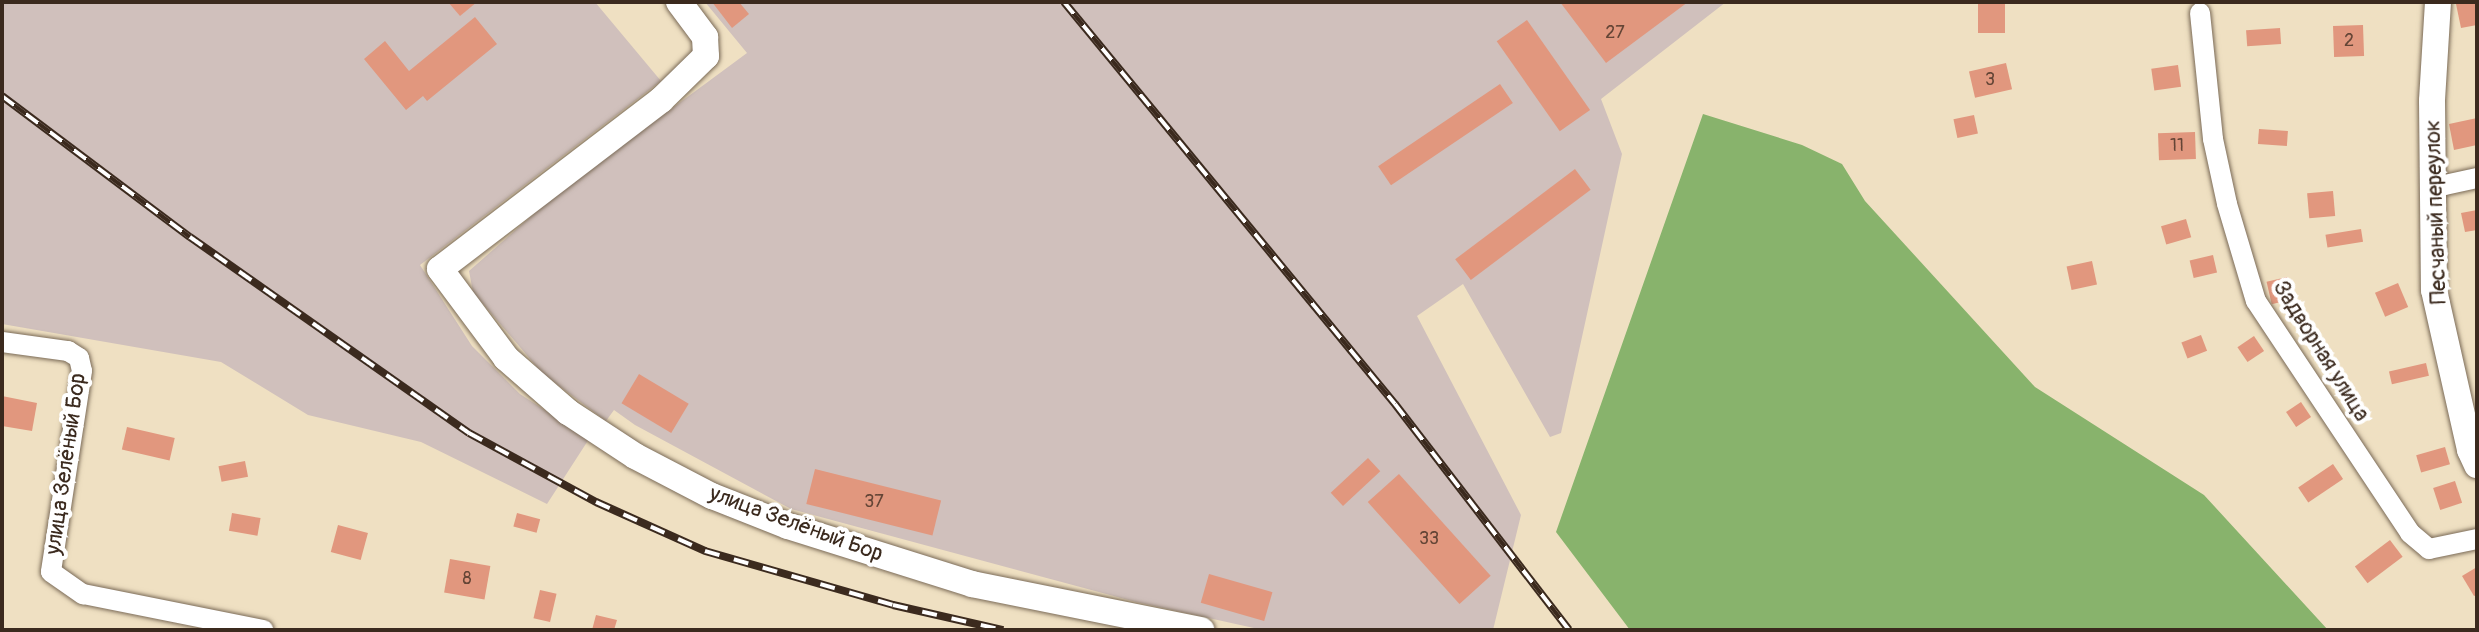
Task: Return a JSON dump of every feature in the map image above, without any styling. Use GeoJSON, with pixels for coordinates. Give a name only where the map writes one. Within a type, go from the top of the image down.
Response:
{"type":"FeatureCollection","features":[{"type":"Feature","properties":{"kind":"street","name":"улица Зелёный Бор"},"geometry":{"type":"LineString","coordinates":[[679,2],[705,37],[706,56],[661,100],[440,269],[506,358],[568,412],[635,456],[712,496],[788,526],[972,584],[1201,630]]}},
{"type":"Feature","properties":{"kind":"street","name":"Песчаный переулок"},"geometry":{"type":"LineString","coordinates":[[2438,2],[2431,188],[2434,290],[2470,450],[2477,465]]}},
{"type":"Feature","properties":{"kind":"street","name":"Задворная улица"},"geometry":{"type":"LineString","coordinates":[[2200,13],[2213,139],[2227,204],[2256,301],[2410,533],[2429,549],[2477,539]]}},
{"type":"Feature","properties":{"kind":"street"},"geometry":{"type":"LineString","coordinates":[[2431,188],[2477,178]]}},
{"type":"Feature","properties":{"kind":"street","name":"улица Зелёный Бор"},"geometry":{"type":"LineString","coordinates":[[2,342],[68,351],[79,358],[82,371],[51,572],[83,594],[263,630]]}},
{"type":"Feature","properties":{"kind":"shaded area"},"geometry":{"type":"Polygon","coordinates":[[[2,2],[595,2],[661,81],[420,265],[472,346],[520,394],[589,439],[547,504],[421,442],[308,415],[221,362],[2,324],[2,2]]]}},
{"type":"Feature","properties":{"kind":"shaded area"},"geometry":{"type":"Polygon","coordinates":[[[705,2],[1726,2],[1601,99],[1622,154],[1561,433],[1550,437],[1463,284],[1417,316],[1521,515],[1493,630],[1263,630],[1136,602],[791,509],[635,425],[614,410],[606,421],[542,373],[473,292],[469,271],[560,191],[747,53],[705,2]]]}},
{"type":"Feature","properties":{"kind":"green space"},"geometry":{"type":"Polygon","coordinates":[[[1703,114],[1802,145],[1842,164],[1865,201],[2035,387],[2204,495],[2328,630],[1630,630],[1556,532],[1703,114]]]}},
{"type":"Feature","properties":{"kind":"building"},"geometry":{"type":"Polygon","coordinates":[[[448,2],[477,2],[460,16],[448,2]]]}},
{"type":"Feature","properties":{"kind":"building"},"geometry":{"type":"Polygon","coordinates":[[[712,2],[739,2],[749,14],[732,28],[712,2]]]}},
{"type":"Feature","properties":{"kind":"building"},"geometry":{"type":"Polygon","coordinates":[[[1560,2],[1688,2],[1606,63],[1560,2]]]}},
{"type":"Feature","properties":{"kind":"building"},"geometry":{"type":"Polygon","coordinates":[[[1978,2],[2005,2],[2005,33],[1978,33],[1978,2]]]}},
{"type":"Feature","properties":{"kind":"building"},"geometry":{"type":"Polygon","coordinates":[[[2477,2],[2477,25],[2461,28],[2456,4],[2477,2]]]}},
{"type":"Feature","properties":{"kind":"building"},"geometry":{"type":"Polygon","coordinates":[[[475,17],[497,44],[427,101],[423,96],[406,110],[364,59],[385,41],[409,71],[475,17]]]}},
{"type":"Feature","properties":{"kind":"building"},"geometry":{"type":"Polygon","coordinates":[[[1527,20],[1590,110],[1560,131],[1497,41],[1527,20]]]}},
{"type":"Feature","properties":{"kind":"building"},"geometry":{"type":"Polygon","coordinates":[[[2363,25],[2364,56],[2334,57],[2333,26],[2363,25]]]}},
{"type":"Feature","properties":{"kind":"building"},"geometry":{"type":"Polygon","coordinates":[[[2280,28],[2281,44],[2247,46],[2246,30],[2280,28]]]}},
{"type":"Feature","properties":{"kind":"building"},"geometry":{"type":"Polygon","coordinates":[[[2006,63],[2012,89],[1975,98],[1969,72],[2006,63]]]}},
{"type":"Feature","properties":{"kind":"building"},"geometry":{"type":"Polygon","coordinates":[[[2178,65],[2181,87],[2154,91],[2151,69],[2178,65]]]}},
{"type":"Feature","properties":{"kind":"building"},"geometry":{"type":"Polygon","coordinates":[[[1500,84],[1513,103],[1391,185],[1378,166],[1500,84]]]}},
{"type":"Feature","properties":{"kind":"building"},"geometry":{"type":"Polygon","coordinates":[[[1974,115],[1978,134],[1957,138],[1953,119],[1974,115]]]}},
{"type":"Feature","properties":{"kind":"building"},"geometry":{"type":"Polygon","coordinates":[[[2477,118],[2477,145],[2454,150],[2449,124],[2477,118]]]}},
{"type":"Feature","properties":{"kind":"building"},"geometry":{"type":"Polygon","coordinates":[[[2259,129],[2288,131],[2287,146],[2258,144],[2259,129]]]}},
{"type":"Feature","properties":{"kind":"building"},"geometry":{"type":"Polygon","coordinates":[[[2195,132],[2196,159],[2159,160],[2158,133],[2195,132]]]}},
{"type":"Feature","properties":{"kind":"building"},"geometry":{"type":"Polygon","coordinates":[[[1575,169],[1591,190],[1471,280],[1455,259],[1575,169]]]}},
{"type":"Feature","properties":{"kind":"building"},"geometry":{"type":"Polygon","coordinates":[[[2333,191],[2335,216],[2309,218],[2307,193],[2333,191]]]}},
{"type":"Feature","properties":{"kind":"building"},"geometry":{"type":"Polygon","coordinates":[[[2477,210],[2477,230],[2465,232],[2461,213],[2477,210]]]}},
{"type":"Feature","properties":{"kind":"building"},"geometry":{"type":"Polygon","coordinates":[[[2186,219],[2191,237],[2166,244],[2161,226],[2186,219]]]}},
{"type":"Feature","properties":{"kind":"building"},"geometry":{"type":"Polygon","coordinates":[[[2361,229],[2363,242],[2327,247],[2325,235],[2361,229]]]}},
{"type":"Feature","properties":{"kind":"building"},"geometry":{"type":"Polygon","coordinates":[[[2213,255],[2217,273],[2194,278],[2190,260],[2213,255]]]}},
{"type":"Feature","properties":{"kind":"building"},"geometry":{"type":"Polygon","coordinates":[[[2092,261],[2097,284],[2072,290],[2067,266],[2092,261]]]}},
{"type":"Feature","properties":{"kind":"building"},"geometry":{"type":"Polygon","coordinates":[[[2287,277],[2292,299],[2272,304],[2267,282],[2287,277]]]}},
{"type":"Feature","properties":{"kind":"building"},"geometry":{"type":"Polygon","coordinates":[[[2398,283],[2408,307],[2385,317],[2375,293],[2398,283]]]}},
{"type":"Feature","properties":{"kind":"building"},"geometry":{"type":"Polygon","coordinates":[[[2201,335],[2207,351],[2187,358],[2181,343],[2201,335]]]}},
{"type":"Feature","properties":{"kind":"building"},"geometry":{"type":"Polygon","coordinates":[[[2254,336],[2264,351],[2247,362],[2237,347],[2254,336]]]}},
{"type":"Feature","properties":{"kind":"building"},"geometry":{"type":"Polygon","coordinates":[[[2426,363],[2429,376],[2392,384],[2389,372],[2426,363]]]}},
{"type":"Feature","properties":{"kind":"building"},"geometry":{"type":"Polygon","coordinates":[[[639,374],[689,404],[671,433],[621,403],[639,374]]]}},
{"type":"Feature","properties":{"kind":"building"},"geometry":{"type":"Polygon","coordinates":[[[2,396],[37,403],[32,431],[2,426],[2,396]]]}},
{"type":"Feature","properties":{"kind":"building"},"geometry":{"type":"Polygon","coordinates":[[[2301,402],[2311,417],[2296,427],[2286,412],[2301,402]]]}},
{"type":"Feature","properties":{"kind":"building"},"geometry":{"type":"Polygon","coordinates":[[[127,427],[175,438],[170,460],[122,449],[127,427]]]}},
{"type":"Feature","properties":{"kind":"building"},"geometry":{"type":"Polygon","coordinates":[[[2445,447],[2450,464],[2421,473],[2416,455],[2445,447]]]}},
{"type":"Feature","properties":{"kind":"building"},"geometry":{"type":"Polygon","coordinates":[[[1368,458],[1380,471],[1343,506],[1331,493],[1368,458]]]}},
{"type":"Feature","properties":{"kind":"building"},"geometry":{"type":"Polygon","coordinates":[[[245,461],[248,477],[222,482],[218,466],[245,461]]]}},
{"type":"Feature","properties":{"kind":"building"},"geometry":{"type":"Polygon","coordinates":[[[2333,464],[2343,479],[2308,502],[2298,487],[2333,464]]]}},
{"type":"Feature","properties":{"kind":"building"},"geometry":{"type":"Polygon","coordinates":[[[815,469],[941,500],[932,535],[806,504],[815,469]]]}},
{"type":"Feature","properties":{"kind":"building"},"geometry":{"type":"Polygon","coordinates":[[[1399,474],[1491,576],[1459,604],[1368,502],[1399,474]]]}},
{"type":"Feature","properties":{"kind":"building"},"geometry":{"type":"Polygon","coordinates":[[[2455,481],[2462,503],[2440,510],[2433,488],[2455,481]]]}},
{"type":"Feature","properties":{"kind":"building"},"geometry":{"type":"Polygon","coordinates":[[[232,513],[261,518],[257,536],[229,531],[232,513]]]}},
{"type":"Feature","properties":{"kind":"building"},"geometry":{"type":"Polygon","coordinates":[[[517,513],[540,519],[537,533],[513,527],[517,513]]]}},
{"type":"Feature","properties":{"kind":"building"},"geometry":{"type":"Polygon","coordinates":[[[338,525],[368,533],[361,560],[331,552],[338,525]]]}},
{"type":"Feature","properties":{"kind":"building"},"geometry":{"type":"Polygon","coordinates":[[[2390,540],[2403,557],[2367,583],[2355,566],[2390,540]]]}},
{"type":"Feature","properties":{"kind":"building"},"geometry":{"type":"Polygon","coordinates":[[[450,559],[490,566],[484,600],[444,592],[450,559]]]}},
{"type":"Feature","properties":{"kind":"building"},"geometry":{"type":"Polygon","coordinates":[[[2477,567],[2477,595],[2474,596],[2462,576],[2477,567]]]}},
{"type":"Feature","properties":{"kind":"building"},"geometry":{"type":"Polygon","coordinates":[[[1209,574],[1272,592],[1264,621],[1201,603],[1209,574]]]}},
{"type":"Feature","properties":{"kind":"building"},"geometry":{"type":"Polygon","coordinates":[[[540,590],[557,594],[550,622],[533,618],[540,590]]]}},
{"type":"Feature","properties":{"kind":"building"},"geometry":{"type":"Polygon","coordinates":[[[596,615],[617,620],[614,630],[592,630],[596,615]]]}},
{"type":"Feature","properties":{"kind":"railway"},"geometry":{"type":"LineString","coordinates":[[1064,2],[1395,404],[1569,630]]}},
{"type":"Feature","properties":{"kind":"railway"},"geometry":{"type":"LineString","coordinates":[[2,96],[190,237],[469,433],[596,502],[705,551],[893,605],[1003,630]]}}]}
